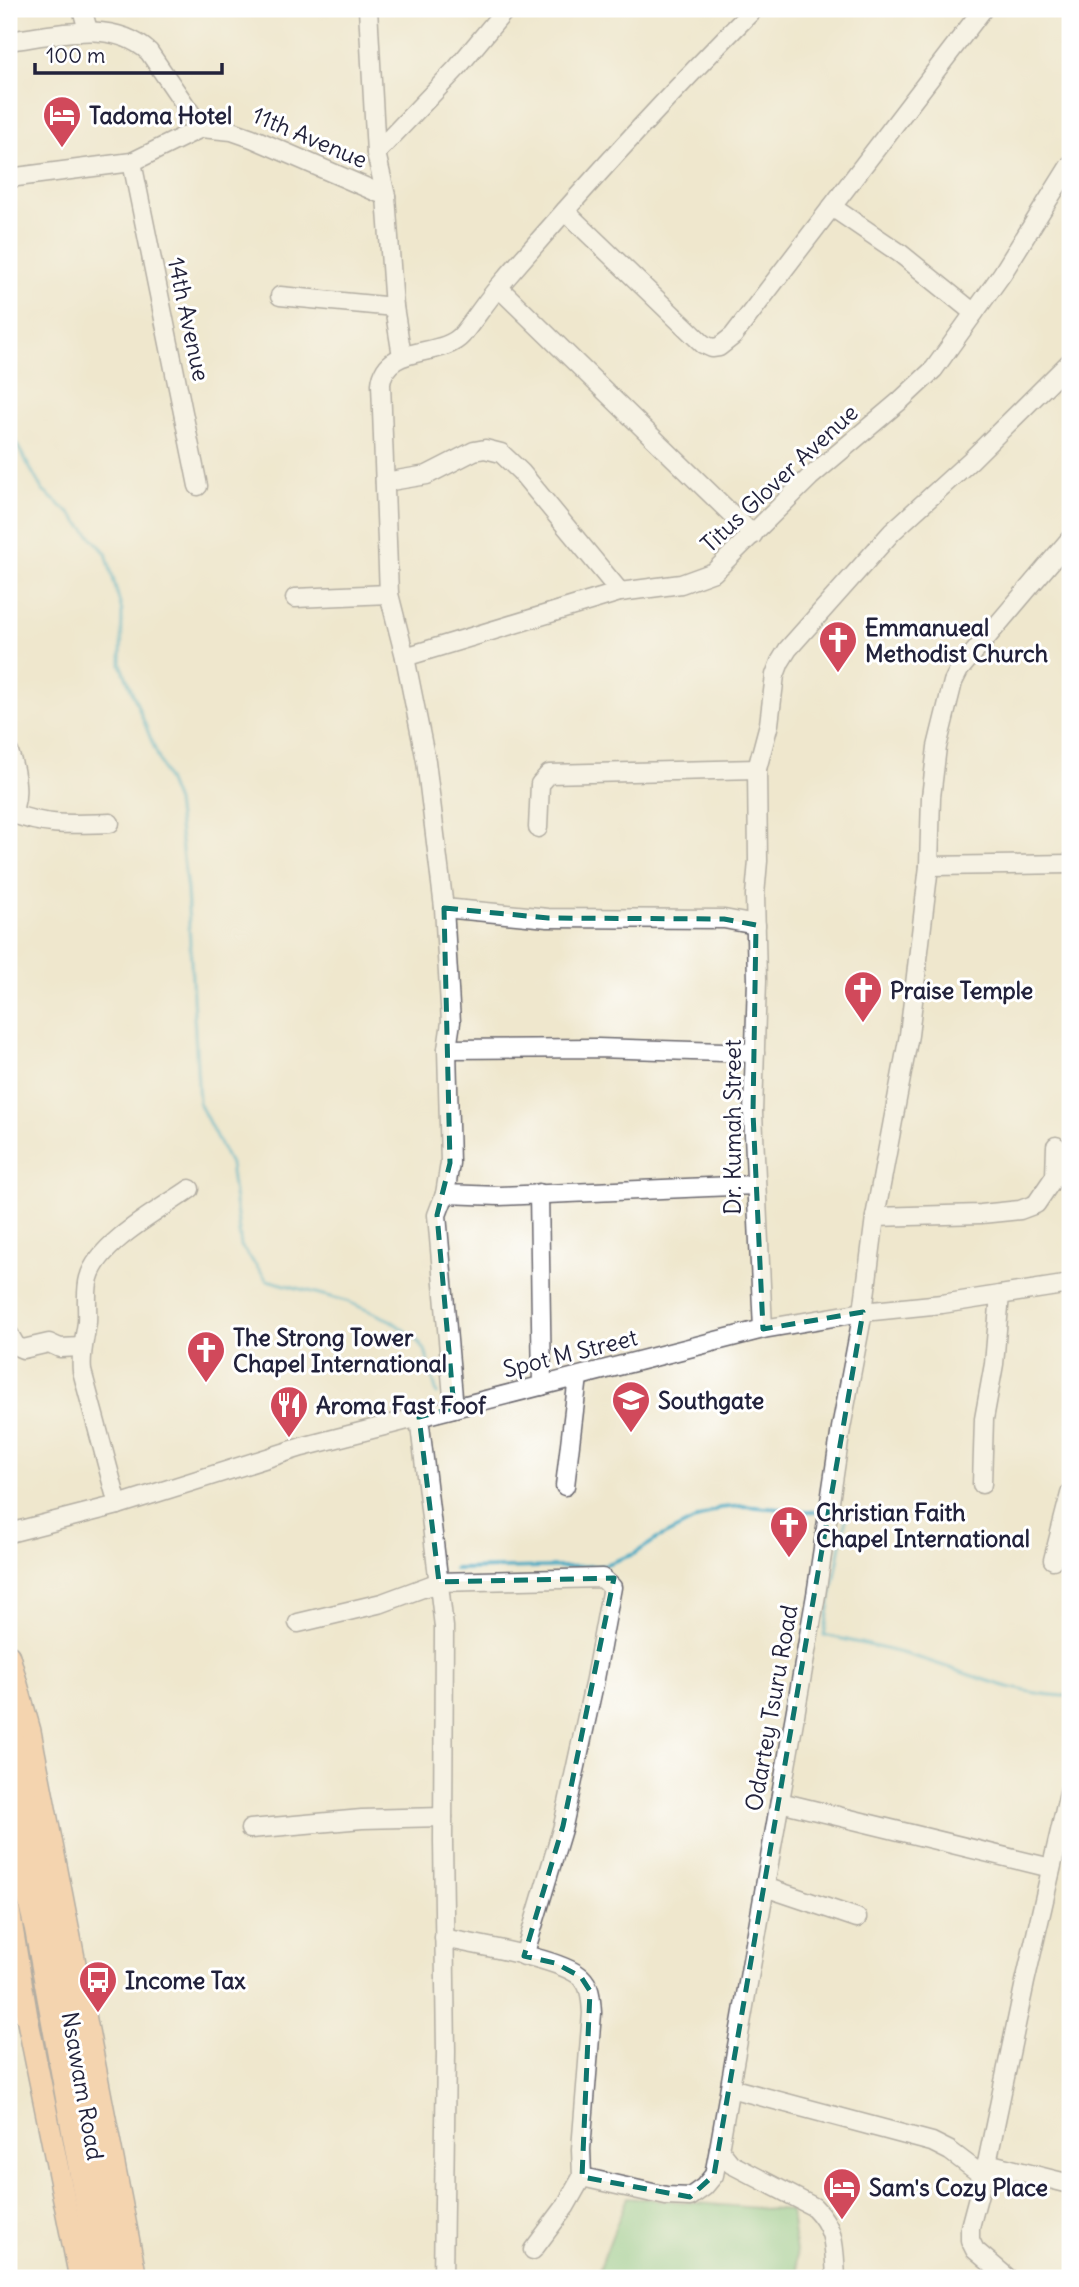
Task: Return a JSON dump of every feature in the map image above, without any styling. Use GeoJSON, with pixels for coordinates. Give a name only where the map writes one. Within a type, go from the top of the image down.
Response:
{"type":"FeatureCollection","features":[{"type":"Feature","properties":{"kind":"highway","name":"Nsawam Road"},"geometry":{"type":"LineString","coordinates":[[9,1731],[51,1907],[118,2278]]}},
{"type":"Feature","properties":{"kind":"highway","name":"Nsawam Road"},"geometry":{"type":"LineString","coordinates":[[9,1810],[37,1929],[101,2278]]}},
{"type":"Feature","properties":{"kind":"main road"},"geometry":{"type":"LineString","coordinates":[[9,1656],[30,1731],[136,2278]]}},
{"type":"Feature","properties":{"kind":"main road"},"geometry":{"type":"LineString","coordinates":[[9,1910],[11,1938],[80,2278]]}},
{"type":"Feature","properties":{"kind":"street"},"geometry":{"type":"LineString","coordinates":[[82,9],[88,30]]}},
{"type":"Feature","properties":{"kind":"street"},"geometry":{"type":"LineString","coordinates":[[368,9],[376,153],[386,196],[394,307],[402,356]]}},
{"type":"Feature","properties":{"kind":"street"},"geometry":{"type":"LineString","coordinates":[[376,153],[457,68],[506,9]]}},
{"type":"Feature","properties":{"kind":"street"},"geometry":{"type":"LineString","coordinates":[[454,1408],[437,1215],[445,1194],[450,1163],[447,1049],[451,1022],[444,908],[426,761],[389,594],[382,378],[387,369],[402,356],[442,349],[453,343],[565,211],[754,9]]}},
{"type":"Feature","properties":{"kind":"street"},"geometry":{"type":"LineString","coordinates":[[565,211],[703,344],[712,348],[726,343],[983,9]]}},
{"type":"Feature","properties":{"kind":"street"},"geometry":{"type":"LineString","coordinates":[[9,41],[88,30],[123,36],[138,42],[149,52],[201,128],[132,162],[9,178]]}},
{"type":"Feature","properties":{"kind":"street","name":"11th Avenue"},"geometry":{"type":"LineString","coordinates":[[201,128],[232,131],[386,196]]}},
{"type":"Feature","properties":{"kind":"street","name":"14th Avenue"},"geometry":{"type":"LineString","coordinates":[[132,162],[198,486]]}},
{"type":"Feature","properties":{"kind":"street","name":"Titus Glover Avenue"},"geometry":{"type":"LineString","coordinates":[[405,657],[620,592],[681,584],[714,572],[810,477],[934,369],[1002,274],[1070,165]]}},
{"type":"Feature","properties":{"kind":"street"},"geometry":{"type":"LineString","coordinates":[[832,207],[901,254],[974,313]]}},
{"type":"Feature","properties":{"kind":"street"},"geometry":{"type":"LineString","coordinates":[[498,287],[752,536]]}},
{"type":"Feature","properties":{"kind":"street"},"geometry":{"type":"LineString","coordinates":[[280,296],[394,307]]}},
{"type":"Feature","properties":{"kind":"street","name":"Dr. Kumah Street"},"geometry":{"type":"LineString","coordinates":[[763,1329],[753,1113],[757,980],[757,769],[769,724],[775,675],[788,649],[892,532],[955,476],[1070,362]]}},
{"type":"Feature","properties":{"kind":"street"},"geometry":{"type":"LineString","coordinates":[[385,482],[427,475],[474,451],[485,449],[501,453],[521,472],[620,592]]}},
{"type":"Feature","properties":{"kind":"street","name":"Odartey Tsuru Road"},"geometry":{"type":"LineString","coordinates":[[582,2177],[666,2196],[690,2197],[714,2175],[816,1595],[841,1428],[863,1312],[875,1217],[900,1088],[917,980],[929,866],[932,785],[937,747],[953,681],[971,654],[1070,539]]}},
{"type":"Feature","properties":{"kind":"street"},"geometry":{"type":"LineString","coordinates":[[295,598],[389,594]]}},
{"type":"Feature","properties":{"kind":"street"},"geometry":{"type":"LineString","coordinates":[[9,752],[16,790],[15,808],[10,814],[50,824],[110,823]]}},
{"type":"Feature","properties":{"kind":"street"},"geometry":{"type":"LineString","coordinates":[[538,828],[540,784],[549,774],[757,769]]}},
{"type":"Feature","properties":{"kind":"street"},"geometry":{"type":"LineString","coordinates":[[929,866],[1070,864]]}},
{"type":"Feature","properties":{"kind":"street"},"geometry":{"type":"LineString","coordinates":[[444,908],[548,918],[724,919],[756,925]]}},
{"type":"Feature","properties":{"kind":"street"},"geometry":{"type":"LineString","coordinates":[[447,1049],[597,1048],[755,1053]]}},
{"type":"Feature","properties":{"kind":"street"},"geometry":{"type":"LineString","coordinates":[[875,1217],[981,1214],[1020,1210],[1036,1204],[1055,1176],[1056,1146]]}},
{"type":"Feature","properties":{"kind":"street"},"geometry":{"type":"LineString","coordinates":[[445,1194],[481,1196],[755,1185]]}},
{"type":"Feature","properties":{"kind":"street"},"geometry":{"type":"LineString","coordinates":[[118,1505],[82,1371],[88,1279],[96,1261],[108,1246],[190,1189]]}},
{"type":"Feature","properties":{"kind":"street"},"geometry":{"type":"LineString","coordinates":[[539,1193],[542,1386]]}},
{"type":"Feature","properties":{"kind":"street","name":"Spot M Street"},"geometry":{"type":"LineString","coordinates":[[9,1533],[118,1505],[302,1447],[763,1329],[863,1312],[1070,1284]]}},
{"type":"Feature","properties":{"kind":"street"},"geometry":{"type":"LineString","coordinates":[[982,1484],[984,1419],[994,1364],[1000,1295]]}},
{"type":"Feature","properties":{"kind":"street"},"geometry":{"type":"LineString","coordinates":[[9,1334],[13,1342],[23,1349],[49,1343],[60,1348],[82,1347]]}},
{"type":"Feature","properties":{"kind":"street"},"geometry":{"type":"LineString","coordinates":[[565,1486],[578,1377]]}},
{"type":"Feature","properties":{"kind":"street"},"geometry":{"type":"LineString","coordinates":[[419,1417],[444,1626],[446,2051],[443,2278]]}},
{"type":"Feature","properties":{"kind":"street"},"geometry":{"type":"LineString","coordinates":[[1053,1560],[1070,1494]]}},
{"type":"Feature","properties":{"kind":"street"},"geometry":{"type":"LineString","coordinates":[[298,1623],[382,1603],[439,1582],[601,1578],[612,1587],[563,1826],[524,1955]]}},
{"type":"Feature","properties":{"kind":"street"},"geometry":{"type":"LineString","coordinates":[[1008,2278],[980,2256],[970,2240],[970,2227],[1070,1788]]}},
{"type":"Feature","properties":{"kind":"street"},"geometry":{"type":"LineString","coordinates":[[780,1802],[1051,1868]]}},
{"type":"Feature","properties":{"kind":"street"},"geometry":{"type":"LineString","coordinates":[[250,1829],[362,1819],[443,1817]]}},
{"type":"Feature","properties":{"kind":"street"},"geometry":{"type":"LineString","coordinates":[[765,1887],[856,1918]]}},
{"type":"Feature","properties":{"kind":"street"},"geometry":{"type":"LineString","coordinates":[[444,1938],[555,1963],[581,1977],[590,1991],[592,2013],[581,2150],[582,2177],[565,2207],[533,2250]]}},
{"type":"Feature","properties":{"kind":"street"},"geometry":{"type":"LineString","coordinates":[[9,2003],[27,2017]]}},
{"type":"Feature","properties":{"kind":"street"},"geometry":{"type":"LineString","coordinates":[[730,2088],[932,2143],[985,2170],[1070,2184]]}},
{"type":"Feature","properties":{"kind":"street"},"geometry":{"type":"LineString","coordinates":[[719,2149],[731,2164],[814,2207],[823,2216],[834,2236],[836,2278]]}},
{"type":"Feature","properties":{"kind":"highlighted area"},"geometry":{"type":"Polygon","coordinates":[[[444,908],[548,918],[724,919],[756,925],[753,1113],[763,1329],[863,1312],[714,2175],[690,2197],[582,2177],[590,1991],[581,1977],[555,1963],[524,1956],[563,1826],[614,1578],[439,1582],[419,1417],[454,1408],[437,1215],[450,1163],[444,908]]]}},
{"type":"Feature","properties":{"kind":"green space"},"geometry":{"type":"Polygon","coordinates":[[[627,2197],[791,2211],[799,2278],[596,2278],[627,2197]]]}},
{"type":"Feature","properties":{"kind":"waterway"},"geometry":{"type":"LineString","coordinates":[[9,431],[43,491],[72,515],[106,553],[122,611],[121,664],[176,802],[187,890],[199,1103],[230,1164],[241,1246],[267,1280],[346,1301],[390,1320],[414,1337],[425,1350],[437,1394]]}},
{"type":"Feature","properties":{"kind":"waterway"},"geometry":{"type":"LineString","coordinates":[[455,1569],[601,1566],[634,1554],[657,1539],[719,1508],[743,1506],[819,1512]]}},
{"type":"Feature","properties":{"kind":"waterway"},"geometry":{"type":"LineString","coordinates":[[875,1517],[847,1513],[824,1635],[907,1655],[1012,1688],[1070,1696]]}},
{"type":"Feature","properties":{"kind":"place","name":"Tadoma Hotel"},"geometry":{"type":"Point","coordinates":[62,149]}},
{"type":"Feature","properties":{"kind":"place","name":"Emmanueal Methodist Church"},"geometry":{"type":"Point","coordinates":[838,674]}},
{"type":"Feature","properties":{"kind":"place","name":"Praise Temple"},"geometry":{"type":"Point","coordinates":[863,1024]}},
{"type":"Feature","properties":{"kind":"place","name":"The Strong Tower Chapel International"},"geometry":{"type":"Point","coordinates":[206,1384]}},
{"type":"Feature","properties":{"kind":"place","name":"Southgate"},"geometry":{"type":"Point","coordinates":[631,1434]}},
{"type":"Feature","properties":{"kind":"place","name":"Aroma Fast Foof"},"geometry":{"type":"Point","coordinates":[289,1439]}},
{"type":"Feature","properties":{"kind":"place","name":"Christian Faith Chapel International"},"geometry":{"type":"Point","coordinates":[789,1559]}},
{"type":"Feature","properties":{"kind":"place","name":"Income Tax"},"geometry":{"type":"Point","coordinates":[98,2014]}},
{"type":"Feature","properties":{"kind":"place","name":"Sam's Cozy Place"},"geometry":{"type":"Point","coordinates":[842,2221]}}]}
